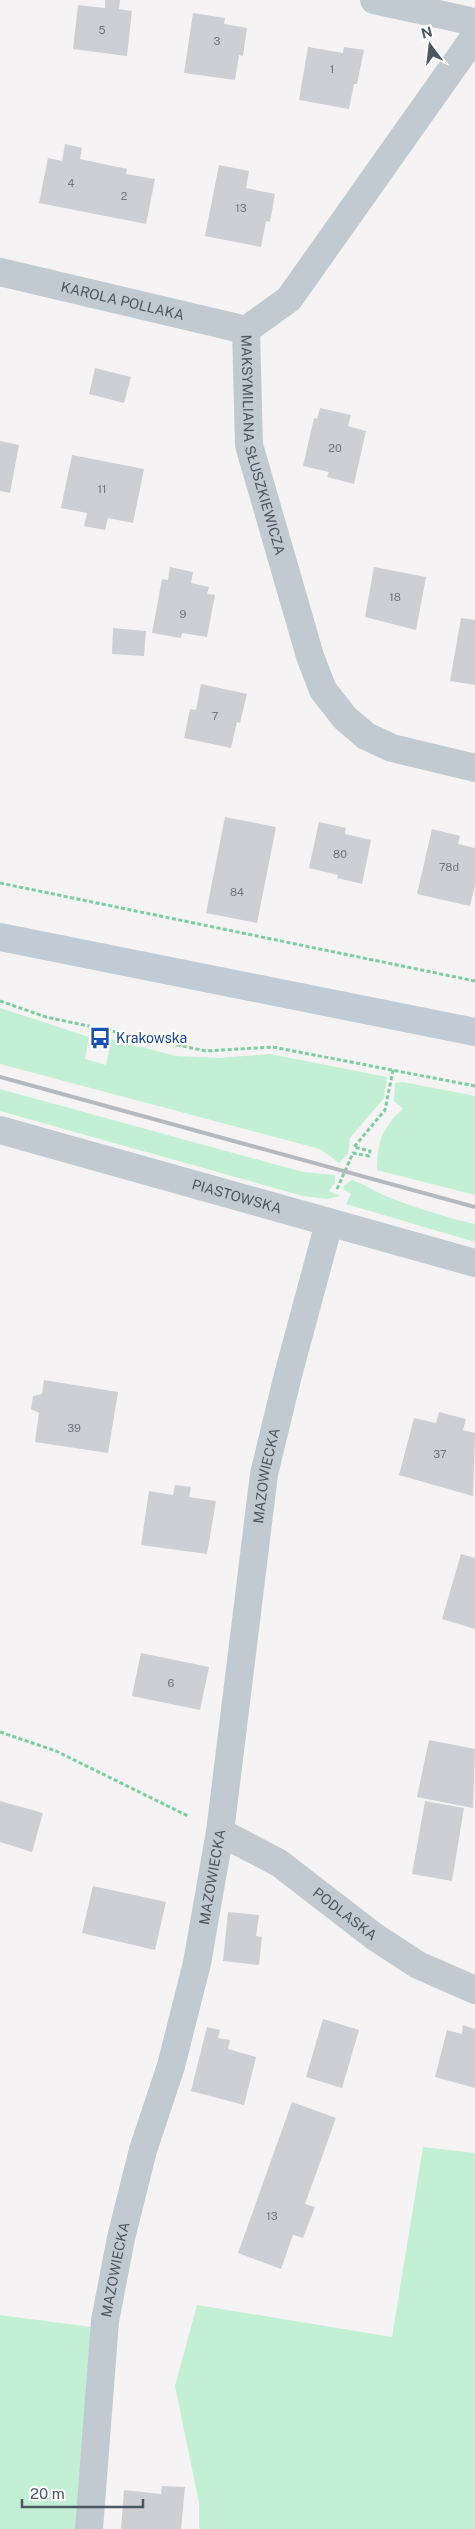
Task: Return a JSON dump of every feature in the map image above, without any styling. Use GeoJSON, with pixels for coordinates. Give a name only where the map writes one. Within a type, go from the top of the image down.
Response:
{"type":"FeatureCollection","features":[{"type":"Feature","properties":{"kind":"main road"},"geometry":{"type":"LineString","coordinates":[[0,937],[475,1032]]}},
{"type":"Feature","properties":{"kind":"street"},"geometry":{"type":"LineString","coordinates":[[374,0],[475,22]]}},
{"type":"Feature","properties":{"kind":"street"},"geometry":{"type":"LineString","coordinates":[[467,0],[475,12]]}},
{"type":"Feature","properties":{"kind":"street","name":"MAKSYMILIANA SŁUSZKIEWICZA"},"geometry":{"type":"LineString","coordinates":[[475,36],[289,299],[246,330],[249,445],[310,656],[324,690],[345,718],[366,736],[392,748],[475,768]]}},
{"type":"Feature","properties":{"kind":"street","name":"KAROLA POLLAKA"},"geometry":{"type":"LineString","coordinates":[[0,272],[246,330]]}},
{"type":"Feature","properties":{"kind":"street","name":"PIASTOWSKA"},"geometry":{"type":"LineString","coordinates":[[0,1130],[475,1263]]}},
{"type":"Feature","properties":{"kind":"street","name":"MAZOWIECKA"},"geometry":{"type":"LineString","coordinates":[[89,2529],[105,2321],[121,2238],[143,2150],[170,2066],[197,1963],[220,1832],[264,1474],[329,1222]]}},
{"type":"Feature","properties":{"kind":"street","name":"PODLASKA"},"geometry":{"type":"LineString","coordinates":[[220,1832],[279,1863],[374,1937],[418,1965],[475,1990]]}},
{"type":"Feature","properties":{"kind":"path"},"geometry":{"type":"LineString","coordinates":[[0,883],[475,981]]}},
{"type":"Feature","properties":{"kind":"path"},"geometry":{"type":"LineString","coordinates":[[0,1001],[46,1017],[206,1051],[273,1047],[475,1086]]}},
{"type":"Feature","properties":{"kind":"path"},"geometry":{"type":"LineString","coordinates":[[329,1222],[345,1194],[336,1189],[353,1153],[369,1156],[370,1151],[354,1147],[385,1110],[393,1070]]}},
{"type":"Feature","properties":{"kind":"path"},"geometry":{"type":"LineString","coordinates":[[0,1732],[56,1751],[220,1832]]}},
{"type":"Feature","properties":{"kind":"green space"},"geometry":{"type":"Polygon","coordinates":[[[0,1008],[89,1037],[85,1059],[106,1065],[111,1039],[176,1056],[219,1058],[270,1054],[387,1077],[384,1098],[350,1138],[348,1154],[339,1163],[320,1149],[0,1064],[0,1008]]]}},
{"type":"Feature","properties":{"kind":"green space"},"geometry":{"type":"Polygon","coordinates":[[[403,1082],[475,1096],[475,1195],[377,1170],[378,1150],[382,1136],[403,1108],[394,1101],[395,1083],[403,1082]]]}},
{"type":"Feature","properties":{"kind":"green space"},"geometry":{"type":"Polygon","coordinates":[[[0,1089],[303,1172],[335,1175],[335,1183],[329,1191],[340,1196],[327,1199],[303,1196],[0,1111],[0,1089]]]}},
{"type":"Feature","properties":{"kind":"green space"},"geometry":{"type":"Polygon","coordinates":[[[352,1180],[409,1205],[475,1224],[475,1242],[346,1204],[351,1194],[343,1189],[352,1180]]]}},
{"type":"Feature","properties":{"kind":"green space"},"geometry":{"type":"Polygon","coordinates":[[[423,2147],[475,2153],[475,2529],[199,2529],[199,2503],[175,2386],[197,2305],[392,2337],[423,2147]]]}},
{"type":"Feature","properties":{"kind":"green space"},"geometry":{"type":"Polygon","coordinates":[[[0,2315],[91,2327],[77,2529],[0,2529],[0,2315]]]}},
{"type":"Feature","properties":{"kind":"building"},"geometry":{"type":"Polygon","coordinates":[[[105,0],[120,0],[119,9],[132,11],[127,56],[73,49],[78,5],[105,8],[105,0]]]}},
{"type":"Feature","properties":{"kind":"building"},"geometry":{"type":"Polygon","coordinates":[[[193,13],[225,18],[224,24],[247,28],[243,56],[239,55],[235,80],[184,73],[193,13]]]}},
{"type":"Feature","properties":{"kind":"building"},"geometry":{"type":"Polygon","coordinates":[[[308,47],[343,53],[344,47],[364,50],[357,84],[354,84],[349,109],[299,100],[308,47]]]}},
{"type":"Feature","properties":{"kind":"building"},"geometry":{"type":"Polygon","coordinates":[[[65,144],[82,148],[80,159],[127,169],[126,174],[155,179],[146,224],[39,203],[48,158],[62,161],[65,144]]]}},
{"type":"Feature","properties":{"kind":"building"},"geometry":{"type":"Polygon","coordinates":[[[219,165],[249,171],[246,188],[275,194],[270,222],[266,221],[261,247],[205,236],[219,165]]]}},
{"type":"Feature","properties":{"kind":"building"},"geometry":{"type":"Polygon","coordinates":[[[95,368],[131,377],[124,403],[89,394],[95,368]]]}},
{"type":"Feature","properties":{"kind":"building"},"geometry":{"type":"Polygon","coordinates":[[[320,408],[351,415],[348,426],[366,431],[354,484],[327,477],[329,472],[303,466],[314,418],[317,419],[320,408]]]}},
{"type":"Feature","properties":{"kind":"building"},"geometry":{"type":"Polygon","coordinates":[[[0,441],[19,445],[10,493],[0,491],[0,441]]]}},
{"type":"Feature","properties":{"kind":"building"},"geometry":{"type":"Polygon","coordinates":[[[72,455],[144,469],[133,523],[108,518],[105,530],[84,526],[87,513],[61,508],[72,455]]]}},
{"type":"Feature","properties":{"kind":"building"},"geometry":{"type":"Polygon","coordinates":[[[170,567],[193,572],[191,583],[209,587],[207,594],[215,595],[207,637],[182,633],[181,638],[152,633],[162,579],[168,580],[170,567]]]}},
{"type":"Feature","properties":{"kind":"building"},"geometry":{"type":"Polygon","coordinates":[[[374,567],[426,577],[416,630],[365,617],[374,567]]]}},
{"type":"Feature","properties":{"kind":"building"},"geometry":{"type":"Polygon","coordinates":[[[461,618],[475,620],[475,685],[450,681],[461,618]]]}},
{"type":"Feature","properties":{"kind":"building"},"geometry":{"type":"Polygon","coordinates":[[[113,628],[146,631],[144,656],[112,654],[113,628]]]}},
{"type":"Feature","properties":{"kind":"building"},"geometry":{"type":"Polygon","coordinates":[[[201,684],[247,694],[240,723],[237,722],[231,748],[184,738],[190,709],[196,710],[201,684]]]}},
{"type":"Feature","properties":{"kind":"building"},"geometry":{"type":"Polygon","coordinates":[[[225,817],[276,827],[257,923],[206,913],[225,817]]]}},
{"type":"Feature","properties":{"kind":"building"},"geometry":{"type":"Polygon","coordinates":[[[319,822],[346,828],[345,834],[371,840],[362,884],[337,878],[338,875],[309,868],[319,822]]]}},
{"type":"Feature","properties":{"kind":"building"},"geometry":{"type":"Polygon","coordinates":[[[432,829],[460,836],[458,844],[475,848],[475,885],[470,906],[417,894],[432,829]]]}},
{"type":"Feature","properties":{"kind":"building"},"geometry":{"type":"Polygon","coordinates":[[[44,1380],[118,1392],[108,1453],[35,1442],[39,1413],[31,1409],[33,1396],[42,1394],[44,1380]]]}},
{"type":"Feature","properties":{"kind":"building"},"geometry":{"type":"Polygon","coordinates":[[[439,1412],[466,1419],[463,1430],[475,1433],[473,1496],[399,1475],[414,1418],[436,1423],[439,1412]]]}},
{"type":"Feature","properties":{"kind":"building"},"geometry":{"type":"Polygon","coordinates":[[[175,1485],[191,1487],[189,1497],[216,1501],[207,1554],[141,1545],[149,1491],[173,1495],[175,1485]]]}},
{"type":"Feature","properties":{"kind":"building"},"geometry":{"type":"Polygon","coordinates":[[[461,1554],[475,1558],[475,1629],[442,1619],[461,1554]]]}},
{"type":"Feature","properties":{"kind":"building"},"geometry":{"type":"Polygon","coordinates":[[[141,1653],[209,1667],[200,1710],[132,1696],[141,1653]]]}},
{"type":"Feature","properties":{"kind":"building"},"geometry":{"type":"Polygon","coordinates":[[[429,1740],[475,1749],[473,1808],[417,1797],[429,1740]]]}},
{"type":"Feature","properties":{"kind":"building"},"geometry":{"type":"Polygon","coordinates":[[[0,1801],[43,1813],[32,1852],[0,1842],[0,1801]]]}},
{"type":"Feature","properties":{"kind":"building"},"geometry":{"type":"Polygon","coordinates":[[[425,1801],[464,1808],[452,1881],[412,1874],[425,1801]]]}},
{"type":"Feature","properties":{"kind":"building"},"geometry":{"type":"Polygon","coordinates":[[[93,1886],[166,1902],[155,1950],[82,1933],[93,1886]]]}},
{"type":"Feature","properties":{"kind":"building"},"geometry":{"type":"Polygon","coordinates":[[[228,1912],[259,1915],[256,1936],[262,1937],[259,1965],[223,1961],[228,1912]]]}},
{"type":"Feature","properties":{"kind":"building"},"geometry":{"type":"Polygon","coordinates":[[[323,2019],[359,2030],[342,2088],[306,2077],[323,2019]]]}},
{"type":"Feature","properties":{"kind":"building"},"geometry":{"type":"Polygon","coordinates":[[[463,2025],[475,2029],[475,2088],[435,2077],[447,2030],[462,2034],[463,2025]]]}},
{"type":"Feature","properties":{"kind":"building"},"geometry":{"type":"Polygon","coordinates":[[[207,2027],[220,2030],[218,2038],[230,2040],[228,2049],[256,2057],[244,2105],[191,2091],[207,2027]]]}},
{"type":"Feature","properties":{"kind":"building"},"geometry":{"type":"Polygon","coordinates":[[[292,2102],[336,2118],[305,2204],[315,2207],[303,2238],[293,2235],[281,2269],[238,2253],[292,2102]]]}},
{"type":"Feature","properties":{"kind":"building"},"geometry":{"type":"Polygon","coordinates":[[[162,2486],[185,2487],[181,2529],[121,2529],[124,2490],[161,2494],[162,2486]]]}},
{"type":"Feature","properties":{"kind":"railway"},"geometry":{"type":"LineString","coordinates":[[0,1077],[475,1207]]}},
{"type":"Feature","properties":{"kind":"place","name":"Krakowska"},"geometry":{"type":"Point","coordinates":[100,1038]}}]}
